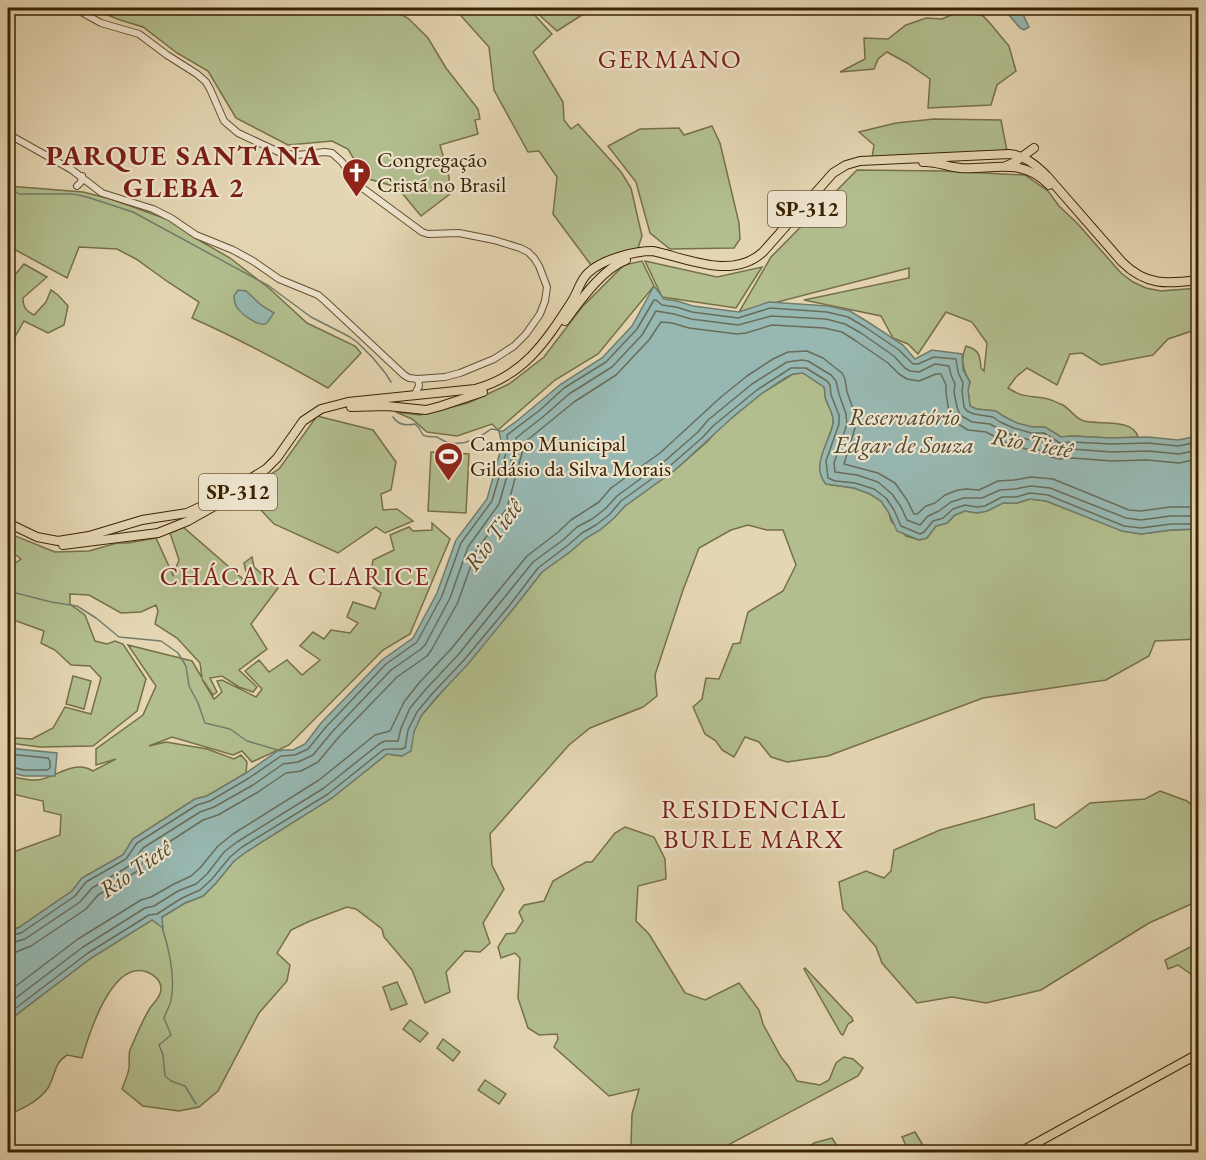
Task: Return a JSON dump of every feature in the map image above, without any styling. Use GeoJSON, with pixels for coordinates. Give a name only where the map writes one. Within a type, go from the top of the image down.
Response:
{"type":"FeatureCollection","features":[{"type":"Feature","properties":{"kind":"main road"},"geometry":{"type":"LineString","coordinates":[[1007,165],[1012,159],[1011,154],[1034,148]]}},
{"type":"Feature","properties":{"kind":"main road"},"geometry":{"type":"LineString","coordinates":[[1007,165],[1034,148]]}},
{"type":"Feature","properties":{"kind":"main road"},"geometry":{"type":"LineString","coordinates":[[1034,148],[1034,159],[1042,171]]}},
{"type":"Feature","properties":{"kind":"main road","name":"SP-312"},"geometry":{"type":"LineString","coordinates":[[8,523],[37,537],[58,541],[89,536],[142,520],[187,513],[202,507],[266,469],[308,416],[321,409],[348,402],[463,391],[483,387],[506,376],[534,355],[557,325],[582,282],[593,269],[626,255],[643,251],[671,252],[719,267],[743,264],[756,258],[828,178],[846,165],[867,160],[1011,154],[1022,157],[1042,171],[1132,271],[1143,278],[1162,283],[1198,280]]}},
{"type":"Feature","properties":{"kind":"main road"},"geometry":{"type":"LineString","coordinates":[[969,155],[965,162],[969,168]]}},
{"type":"Feature","properties":{"kind":"main road","name":"SP-312"},"geometry":{"type":"LineString","coordinates":[[8,528],[35,541],[58,545],[158,533],[175,527],[205,512],[269,472],[307,425],[323,413],[357,406],[387,406],[417,410],[436,408],[493,388],[508,380],[523,370],[542,352],[592,288],[610,269],[622,261],[641,256],[658,257],[718,271],[744,269],[758,262],[832,181],[848,169],[860,165],[928,162],[957,168],[1007,165],[1026,169],[1041,177],[1118,265],[1134,279],[1161,288],[1198,285]]}},
{"type":"Feature","properties":{"kind":"main road"},"geometry":{"type":"LineString","coordinates":[[658,257],[671,252]]}},
{"type":"Feature","properties":{"kind":"main road"},"geometry":{"type":"LineString","coordinates":[[593,269],[598,273],[600,280]]}},
{"type":"Feature","properties":{"kind":"main road"},"geometry":{"type":"LineString","coordinates":[[582,282],[586,288],[592,288]]}},
{"type":"Feature","properties":{"kind":"main road"},"geometry":{"type":"LineString","coordinates":[[435,394],[440,400],[436,408]]}},
{"type":"Feature","properties":{"kind":"main road"},"geometry":{"type":"LineString","coordinates":[[414,396],[413,404],[417,410]]}},
{"type":"Feature","properties":{"kind":"main road"},"geometry":{"type":"LineString","coordinates":[[171,516],[160,521],[160,527],[163,529],[175,527]]}},
{"type":"Feature","properties":{"kind":"main road"},"geometry":{"type":"LineString","coordinates":[[142,520],[150,522],[153,526],[153,530],[145,535]]}},
{"type":"Feature","properties":{"kind":"main road"},"geometry":{"type":"LineString","coordinates":[[1012,1152],[1023,1151],[1198,1054]]}},
{"type":"Feature","properties":{"kind":"street"},"geometry":{"type":"LineString","coordinates":[[74,8],[101,22],[139,34],[197,74],[210,88],[226,125],[238,133],[281,153],[297,155],[332,153],[342,162],[357,184],[425,234],[459,232],[494,240],[528,252],[537,263],[547,292],[536,320],[520,340],[494,358],[452,376],[419,383]]}},
{"type":"Feature","properties":{"kind":"street"},"geometry":{"type":"LineString","coordinates":[[8,134],[72,170],[102,193],[153,209],[195,235],[238,253],[279,279],[318,296],[409,378],[419,383],[426,395]]}},
{"type":"Feature","properties":{"kind":"street"},"geometry":{"type":"LineString","coordinates":[[77,186],[81,182],[81,176]]}},
{"type":"Feature","properties":{"kind":"street"},"geometry":{"type":"LineString","coordinates":[[414,396],[419,383]]}},
{"type":"Feature","properties":{"kind":"green space"},"geometry":{"type":"Polygon","coordinates":[[[90,8],[393,8],[409,19],[428,38],[446,68],[478,109],[480,119],[475,120],[478,134],[440,145],[449,177],[450,194],[421,216],[397,187],[365,178],[348,149],[332,141],[288,145],[236,118],[208,71],[177,53],[143,27],[90,8]]]}},
{"type":"Feature","properties":{"kind":"green space"},"geometry":{"type":"Polygon","coordinates":[[[454,8],[530,10],[552,34],[533,52],[563,102],[564,120],[571,129],[578,124],[621,172],[631,188],[642,236],[638,248],[591,265],[553,214],[557,177],[539,151],[528,152],[494,90],[489,47],[454,8]]]}},
{"type":"Feature","properties":{"kind":"green space"},"geometry":{"type":"Polygon","coordinates":[[[536,8],[593,8],[557,31],[535,11],[536,8]]]}},
{"type":"Feature","properties":{"kind":"green space"},"geometry":{"type":"Polygon","coordinates":[[[968,11],[983,16],[1009,46],[1016,71],[997,85],[991,105],[928,108],[930,79],[887,52],[878,59],[874,69],[840,72],[865,59],[864,38],[888,39],[906,25],[926,18],[942,19],[958,12],[968,11]]]}},
{"type":"Feature","properties":{"kind":"green space"},"geometry":{"type":"Polygon","coordinates":[[[934,119],[1001,120],[1007,151],[872,158],[874,145],[859,132],[896,123],[934,119]]]}},
{"type":"Feature","properties":{"kind":"green space"},"geometry":{"type":"Polygon","coordinates":[[[712,126],[720,143],[739,223],[740,239],[734,248],[670,249],[650,233],[636,182],[608,146],[640,129],[679,128],[684,135],[712,126]]]}},
{"type":"Feature","properties":{"kind":"green space"},"geometry":{"type":"Polygon","coordinates":[[[857,170],[1025,175],[1048,191],[1121,273],[1133,282],[1161,291],[1198,288],[1198,329],[1168,339],[1153,355],[1101,365],[1082,353],[1070,354],[1057,385],[1027,368],[1008,388],[1024,395],[1061,404],[1084,421],[1115,423],[1130,427],[1138,437],[1061,437],[1045,427],[1016,423],[996,411],[976,409],[970,406],[968,390],[970,382],[963,364],[964,351],[966,346],[976,351],[984,371],[987,343],[972,322],[946,312],[918,354],[908,344],[893,338],[881,316],[804,300],[909,278],[909,268],[739,312],[771,257],[857,170]]]}},
{"type":"Feature","properties":{"kind":"green space"},"geometry":{"type":"Polygon","coordinates":[[[8,186],[83,192],[111,199],[169,220],[230,258],[270,289],[307,323],[355,346],[361,353],[328,388],[192,318],[199,302],[136,259],[117,249],[79,247],[67,278],[12,248],[8,248],[8,186]]]}},
{"type":"Feature","properties":{"kind":"green space"},"geometry":{"type":"Polygon","coordinates":[[[642,261],[654,286],[598,354],[555,380],[498,430],[492,424],[457,436],[427,432],[412,419],[396,412],[420,415],[468,403],[509,384],[544,357],[582,307],[624,265],[642,261]]]}},
{"type":"Feature","properties":{"kind":"green space"},"geometry":{"type":"Polygon","coordinates":[[[645,261],[717,277],[762,267],[736,308],[662,297],[645,261]]]}},
{"type":"Feature","properties":{"kind":"green space"},"geometry":{"type":"Polygon","coordinates":[[[24,264],[47,277],[23,298],[27,310],[34,315],[46,302],[51,290],[68,306],[64,325],[48,333],[24,321],[12,342],[8,340],[8,283],[24,264]]]}},
{"type":"Feature","properties":{"kind":"green space"},"geometry":{"type":"Polygon","coordinates":[[[803,373],[824,387],[826,400],[833,417],[833,424],[822,454],[820,470],[826,484],[854,488],[881,501],[891,521],[906,536],[919,540],[927,538],[936,526],[947,523],[955,515],[965,511],[977,513],[1003,503],[1017,503],[1030,499],[1046,501],[1123,531],[1141,534],[1198,529],[1198,639],[1155,641],[1149,656],[1106,680],[983,698],[828,756],[787,762],[771,757],[759,742],[745,737],[734,757],[722,750],[716,741],[705,734],[693,707],[702,699],[706,678],[719,679],[733,644],[740,643],[748,612],[783,591],[796,565],[783,530],[767,530],[748,525],[731,530],[699,548],[655,675],[657,696],[643,707],[590,728],[569,745],[490,834],[492,865],[504,889],[483,923],[490,943],[480,952],[465,951],[446,972],[450,992],[425,1003],[412,970],[384,937],[382,929],[356,909],[347,907],[291,930],[277,953],[290,965],[287,981],[259,1013],[218,1091],[199,1107],[179,1111],[143,1106],[122,1089],[128,1071],[130,1050],[144,1018],[161,992],[158,980],[152,975],[147,972],[134,971],[123,977],[113,987],[104,1001],[82,1058],[67,1055],[62,1058],[44,1093],[30,1104],[8,1115],[8,1021],[91,958],[153,919],[162,927],[162,917],[185,903],[203,896],[234,861],[332,798],[387,754],[402,756],[421,716],[542,572],[600,530],[625,506],[675,470],[717,430],[761,394],[793,374],[803,373]]]}},
{"type":"Feature","properties":{"kind":"green space"},"geometry":{"type":"Polygon","coordinates":[[[317,416],[373,430],[396,462],[391,490],[381,494],[383,510],[397,509],[413,521],[385,533],[376,527],[338,553],[274,524],[259,508],[220,507],[279,469],[317,416]]]}},
{"type":"Feature","properties":{"kind":"green space","name":"Campo Municipal Gildásio da Silva Morais"},"geometry":{"type":"Polygon","coordinates":[[[431,452],[469,454],[466,513],[428,511],[431,452]]]}},
{"type":"Feature","properties":{"kind":"green space"},"geometry":{"type":"Polygon","coordinates":[[[432,523],[450,539],[410,634],[383,650],[289,745],[252,762],[242,751],[233,755],[172,737],[149,746],[166,742],[207,749],[234,759],[241,755],[247,762],[246,773],[207,796],[195,799],[133,839],[123,855],[82,878],[72,891],[18,928],[8,927],[8,854],[60,835],[61,815],[44,811],[43,801],[8,793],[8,776],[44,779],[78,767],[93,771],[116,759],[96,765],[96,749],[143,715],[156,686],[128,645],[192,661],[202,678],[200,663],[177,638],[155,624],[158,611],[156,605],[141,612],[121,613],[89,595],[70,594],[70,604],[85,615],[95,641],[107,644],[115,641],[123,644],[146,679],[137,711],[93,746],[40,747],[8,744],[8,741],[17,738],[32,739],[53,728],[65,707],[91,714],[101,678],[90,666],[71,665],[55,650],[41,643],[44,631],[8,618],[8,565],[11,566],[21,559],[8,549],[8,533],[55,552],[89,551],[117,543],[156,538],[173,575],[179,560],[170,533],[183,527],[243,579],[247,576],[244,563],[252,557],[254,567],[278,588],[251,624],[267,649],[239,670],[257,687],[253,692],[239,687],[222,676],[210,678],[217,692],[213,695],[202,679],[214,699],[222,692],[217,681],[222,680],[256,697],[262,689],[245,671],[259,660],[269,672],[287,660],[302,675],[320,660],[300,646],[313,632],[324,639],[331,630],[350,633],[358,623],[347,617],[353,602],[375,609],[381,593],[369,585],[373,560],[394,550],[390,535],[409,527],[413,531],[432,530],[432,523]]]}},
{"type":"Feature","properties":{"kind":"green space"},"geometry":{"type":"Polygon","coordinates":[[[73,676],[91,681],[84,709],[66,704],[73,676]]]}},
{"type":"Feature","properties":{"kind":"green space"},"geometry":{"type":"Polygon","coordinates":[[[1160,791],[1187,801],[1198,810],[1198,901],[1149,923],[1041,990],[986,1003],[952,997],[917,1003],[882,963],[876,947],[843,909],[839,882],[866,871],[884,878],[891,871],[894,850],[940,830],[1034,804],[1035,819],[1056,828],[1090,803],[1145,799],[1160,791]]]}},
{"type":"Feature","properties":{"kind":"green space"},"geometry":{"type":"Polygon","coordinates":[[[625,827],[654,837],[665,859],[666,879],[638,886],[636,921],[649,934],[685,993],[705,1000],[739,983],[759,1010],[763,1024],[797,1081],[820,1085],[829,1080],[836,1063],[844,1057],[853,1059],[863,1068],[858,1076],[715,1152],[637,1152],[631,1145],[632,1114],[639,1089],[609,1096],[554,1047],[558,1039],[557,1034],[539,1035],[528,1028],[518,998],[520,958],[515,953],[501,958],[498,947],[506,934],[515,933],[523,921],[519,912],[524,905],[544,901],[553,881],[586,862],[592,862],[615,833],[625,827]]]}},
{"type":"Feature","properties":{"kind":"green space"},"geometry":{"type":"Polygon","coordinates":[[[1198,943],[1198,979],[1178,965],[1168,969],[1165,960],[1198,943]]]}},
{"type":"Feature","properties":{"kind":"green space"},"geometry":{"type":"Polygon","coordinates":[[[804,969],[852,1018],[853,1021],[848,1024],[843,1035],[804,969]]]}},
{"type":"Feature","properties":{"kind":"green space"},"geometry":{"type":"Polygon","coordinates":[[[397,982],[407,1004],[391,1010],[383,987],[397,982]]]}},
{"type":"Feature","properties":{"kind":"green space"},"geometry":{"type":"Polygon","coordinates":[[[410,1020],[428,1033],[420,1042],[403,1029],[410,1020]]]}},
{"type":"Feature","properties":{"kind":"green space"},"geometry":{"type":"Polygon","coordinates":[[[443,1039],[460,1052],[453,1061],[437,1048],[443,1039]]]}},
{"type":"Feature","properties":{"kind":"green space"},"geometry":{"type":"Polygon","coordinates":[[[485,1080],[506,1094],[499,1104],[478,1090],[485,1080]]]}},
{"type":"Feature","properties":{"kind":"green space"},"geometry":{"type":"Polygon","coordinates":[[[915,1132],[927,1152],[909,1152],[902,1137],[915,1132]]]}},
{"type":"Feature","properties":{"kind":"green space"},"geometry":{"type":"Polygon","coordinates":[[[832,1138],[841,1152],[803,1152],[814,1143],[832,1138]]]}},
{"type":"Feature","properties":{"kind":"water"},"geometry":{"type":"Polygon","coordinates":[[[1003,8],[1020,8],[1029,27],[1024,30],[1020,28],[1003,8]]]}},
{"type":"Feature","properties":{"kind":"water","name":"Reservatório Edgar de Souza"},"geometry":{"type":"Polygon","coordinates":[[[654,286],[664,299],[693,306],[739,312],[769,302],[828,306],[850,311],[903,345],[915,359],[932,350],[962,354],[963,370],[970,382],[968,390],[970,406],[976,409],[996,411],[1017,423],[1032,427],[1045,427],[1061,437],[1148,437],[1178,440],[1198,436],[1198,529],[1141,534],[1122,531],[1046,501],[1030,499],[1017,503],[1003,503],[977,513],[965,511],[955,515],[947,523],[936,526],[927,538],[919,540],[897,531],[881,501],[870,494],[854,488],[826,484],[820,470],[820,462],[833,424],[832,413],[826,400],[824,387],[803,373],[793,374],[761,394],[675,470],[625,506],[600,530],[542,572],[468,664],[421,716],[414,732],[411,751],[402,756],[387,754],[332,798],[234,861],[203,896],[185,903],[162,917],[163,928],[152,920],[91,958],[8,1021],[8,931],[18,928],[72,891],[82,878],[123,855],[133,839],[195,799],[207,796],[279,750],[293,750],[305,744],[321,723],[382,660],[413,638],[437,593],[456,540],[487,499],[502,445],[499,431],[503,431],[518,420],[561,384],[602,358],[632,326],[654,286]]]}},
{"type":"Feature","properties":{"kind":"water"},"geometry":{"type":"Polygon","coordinates":[[[238,290],[246,291],[274,313],[265,324],[253,321],[238,309],[234,296],[238,290]]]}},
{"type":"Feature","properties":{"kind":"water"},"geometry":{"type":"Polygon","coordinates":[[[8,748],[57,753],[55,776],[24,776],[8,772],[8,748]]]}},
{"type":"Feature","properties":{"kind":"waterway"},"geometry":{"type":"LineString","coordinates":[[8,186],[19,194],[73,194],[133,212],[269,286],[311,317],[350,337],[373,358],[391,382]]}},
{"type":"Feature","properties":{"kind":"waterway"},"geometry":{"type":"LineString","coordinates":[[393,417],[402,424],[415,424],[423,435],[452,443],[470,441],[491,429],[499,432]]}},
{"type":"Feature","properties":{"kind":"waterway"},"geometry":{"type":"LineString","coordinates":[[8,591],[77,606],[119,637],[161,641],[178,653],[186,666],[189,686],[205,723],[230,729],[247,741],[281,751]]}},
{"type":"Feature","properties":{"kind":"waterway"},"geometry":{"type":"LineString","coordinates":[[162,927],[173,982],[170,1002],[164,1018],[171,1035],[159,1045],[163,1055],[165,1076],[185,1086],[196,1104]]}},
{"type":"Feature","properties":{"kind":"place","name":"Congregação Cristã no Brasil"},"geometry":{"type":"Point","coordinates":[356,198]}},
{"type":"Feature","properties":{"kind":"place","name":"Campo Municipal Gildásio da Silva Morais"},"geometry":{"type":"Point","coordinates":[449,482]}},
{"type":"Feature","properties":{"kind":"district","name":"GERMANO"},"geometry":{"type":"Point","coordinates":[670,59]}},
{"type":"Feature","properties":{"kind":"district","name":"PARQUE SANTANA GLEBA 2"},"geometry":{"type":"Point","coordinates":[184,171]}},
{"type":"Feature","properties":{"kind":"district","name":"CHÁCARA CLARICE"},"geometry":{"type":"Point","coordinates":[295,576]}},
{"type":"Feature","properties":{"kind":"district","name":"RESIDENCIAL BURLE MARX"},"geometry":{"type":"Point","coordinates":[754,824]}},
{"type":"Feature","properties":{"kind":"water label","name":"Rio Tietê"},"geometry":{"type":"Point","coordinates":[1032,443]}},
{"type":"Feature","properties":{"kind":"water label","name":"Rio Tietê"},"geometry":{"type":"Point","coordinates":[493,535]}},
{"type":"Feature","properties":{"kind":"water label","name":"Rio Tietê"},"geometry":{"type":"Point","coordinates":[135,869]}}]}
